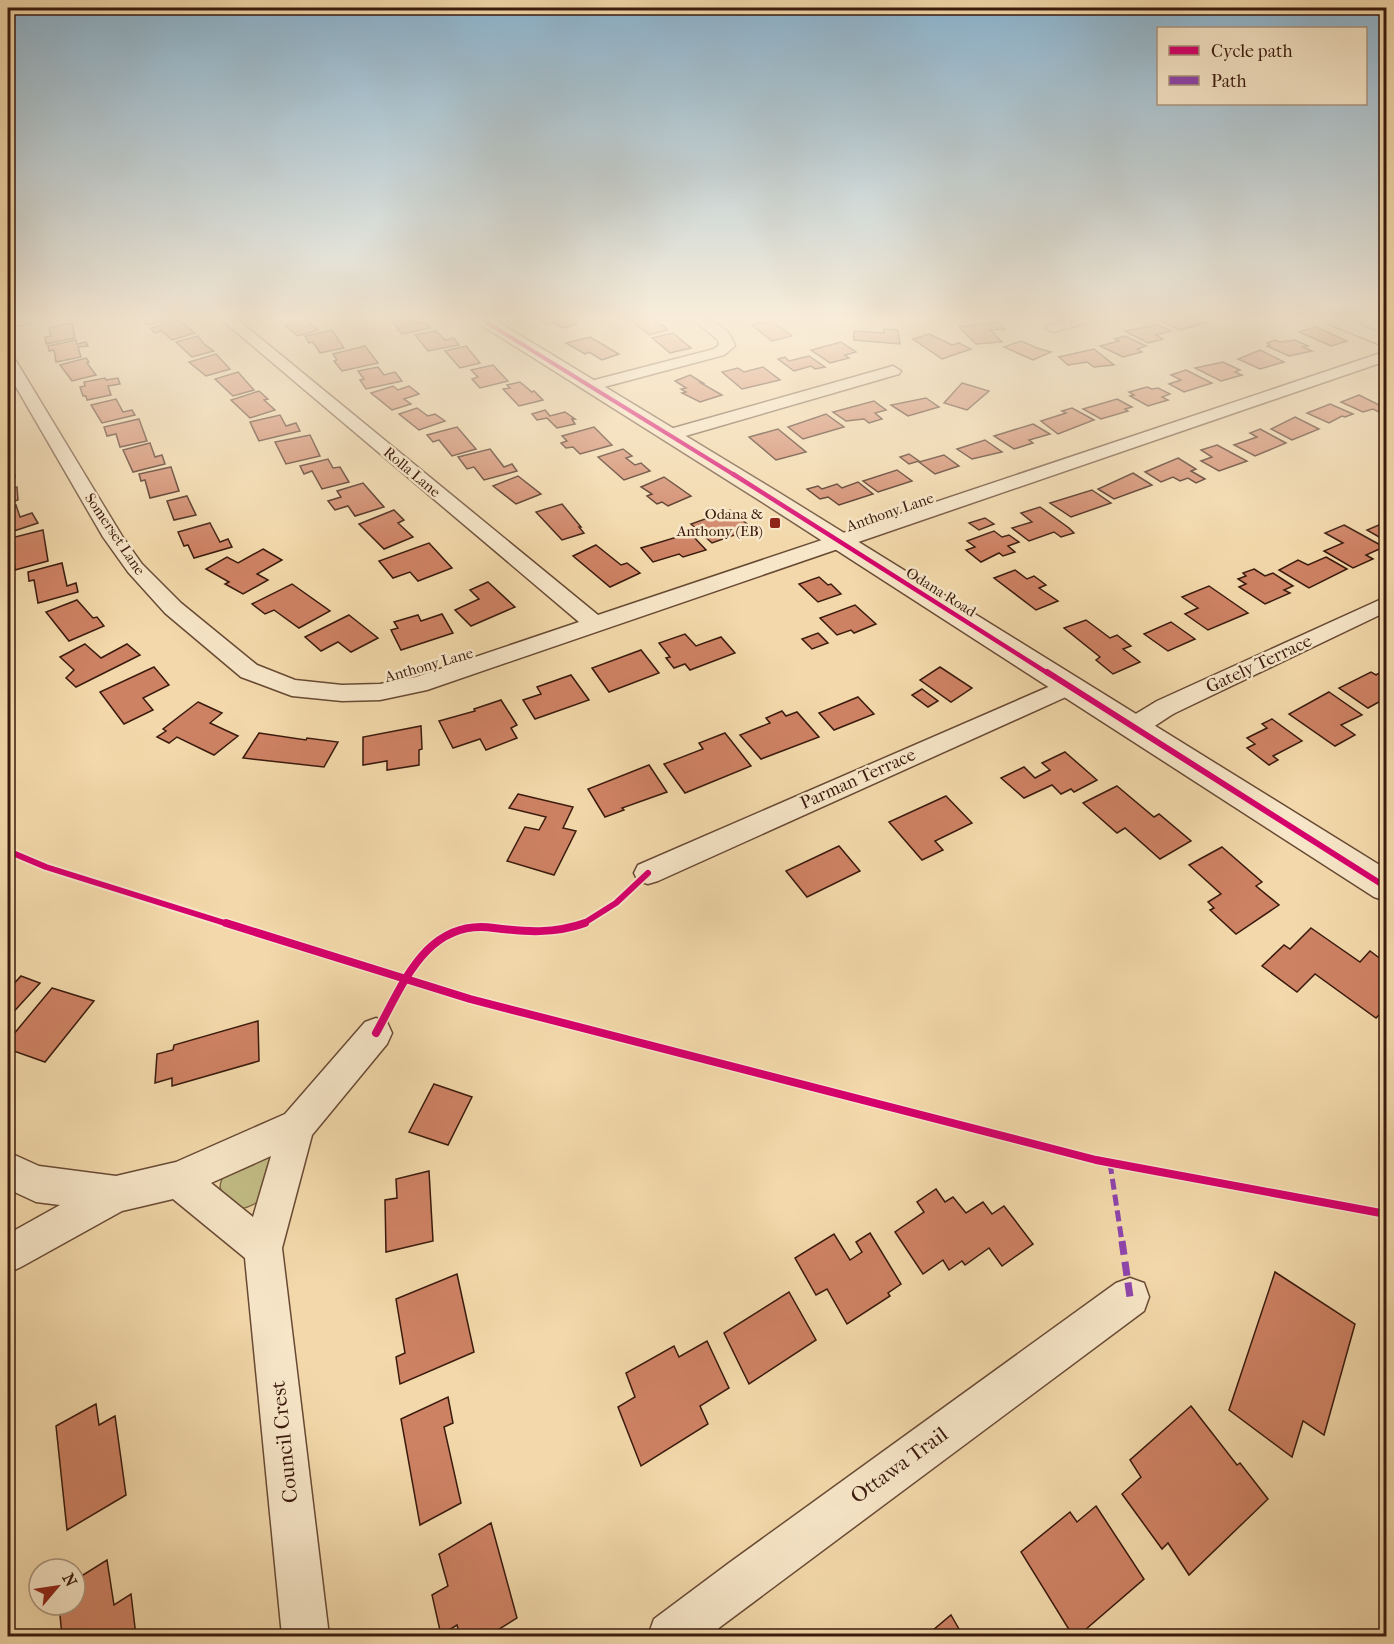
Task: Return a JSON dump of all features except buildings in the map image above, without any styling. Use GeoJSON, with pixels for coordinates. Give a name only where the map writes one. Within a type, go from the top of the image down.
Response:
{"type":"FeatureCollection","features":[{"type":"Feature","properties":{"kind":"street","name":"Somerset Lane"},"geometry":{"type":"LineString","coordinates":[[29,396],[113,537],[135,568],[173,608],[249,671],[292,688]]}},
{"type":"Feature","properties":{"kind":"street","name":"Rolla Lane"},"geometry":{"type":"LineString","coordinates":[[320,396],[596,625]]}},
{"type":"Feature","properties":{"kind":"street","name":"Odana Road"},"geometry":{"type":"LineString","coordinates":[[605,396],[1386,887]]}},
{"type":"Feature","properties":{"kind":"street"},"geometry":{"type":"LineString","coordinates":[[669,435],[806,396]]}},
{"type":"Feature","properties":{"kind":"street","name":"Anthony Lane"},"geometry":{"type":"LineString","coordinates":[[292,688],[351,693],[380,692],[419,684],[1269,396]]}},
{"type":"Feature","properties":{"kind":"street","name":"Gately Terrace"},"geometry":{"type":"LineString","coordinates":[[1133,727],[1166,707],[1386,604]]}},
{"type":"Feature","properties":{"kind":"street","name":"Parman Terrace"},"geometry":{"type":"LineString","coordinates":[[648,873],[1069,686]]}},
{"type":"Feature","properties":{"kind":"street","name":"Council Crest"},"geometry":{"type":"LineString","coordinates":[[305,1636],[263,1248],[297,1126],[376,1033]]}},
{"type":"Feature","properties":{"kind":"street","name":"Council Crest"},"geometry":{"type":"LineString","coordinates":[[8,1170],[36,1184],[116,1194],[178,1180],[297,1126]]}},
{"type":"Feature","properties":{"kind":"street"},"geometry":{"type":"LineString","coordinates":[[178,1180],[263,1248]]}},
{"type":"Feature","properties":{"kind":"street"},"geometry":{"type":"LineString","coordinates":[[8,1254],[116,1194]]}},
{"type":"Feature","properties":{"kind":"street","name":"Ottawa Trail"},"geometry":{"type":"LineString","coordinates":[[671,1636],[745,1579],[1130,1297]]}},
{"type":"Feature","properties":{"kind":"shaded area"},"geometry":{"type":"Polygon","coordinates":[[[275,1150],[259,1202],[243,1208],[235,1207],[225,1200],[220,1184],[227,1173],[237,1166],[275,1150]]]}},
{"type":"Feature","properties":{"kind":"marked path"},"geometry":{"type":"LineString","coordinates":[[1110,1163],[1130,1297]]}},
{"type":"Feature","properties":{"kind":"cycle path"},"geometry":{"type":"LineString","coordinates":[[606,396],[770,497],[1386,887]]}},
{"type":"Feature","properties":{"kind":"cycle path"},"geometry":{"type":"LineString","coordinates":[[8,851],[46,867],[470,999],[1096,1160],[1386,1214]]}},
{"type":"Feature","properties":{"kind":"cycle path"},"geometry":{"type":"LineString","coordinates":[[376,1033],[417,963],[427,950],[452,931],[472,926],[531,932],[570,929],[601,915],[648,873]]}},
{"type":"Feature","properties":{"kind":"place","name":"Odana & Anthony (EB)"},"geometry":{"type":"Point","coordinates":[775,523]}}]}
